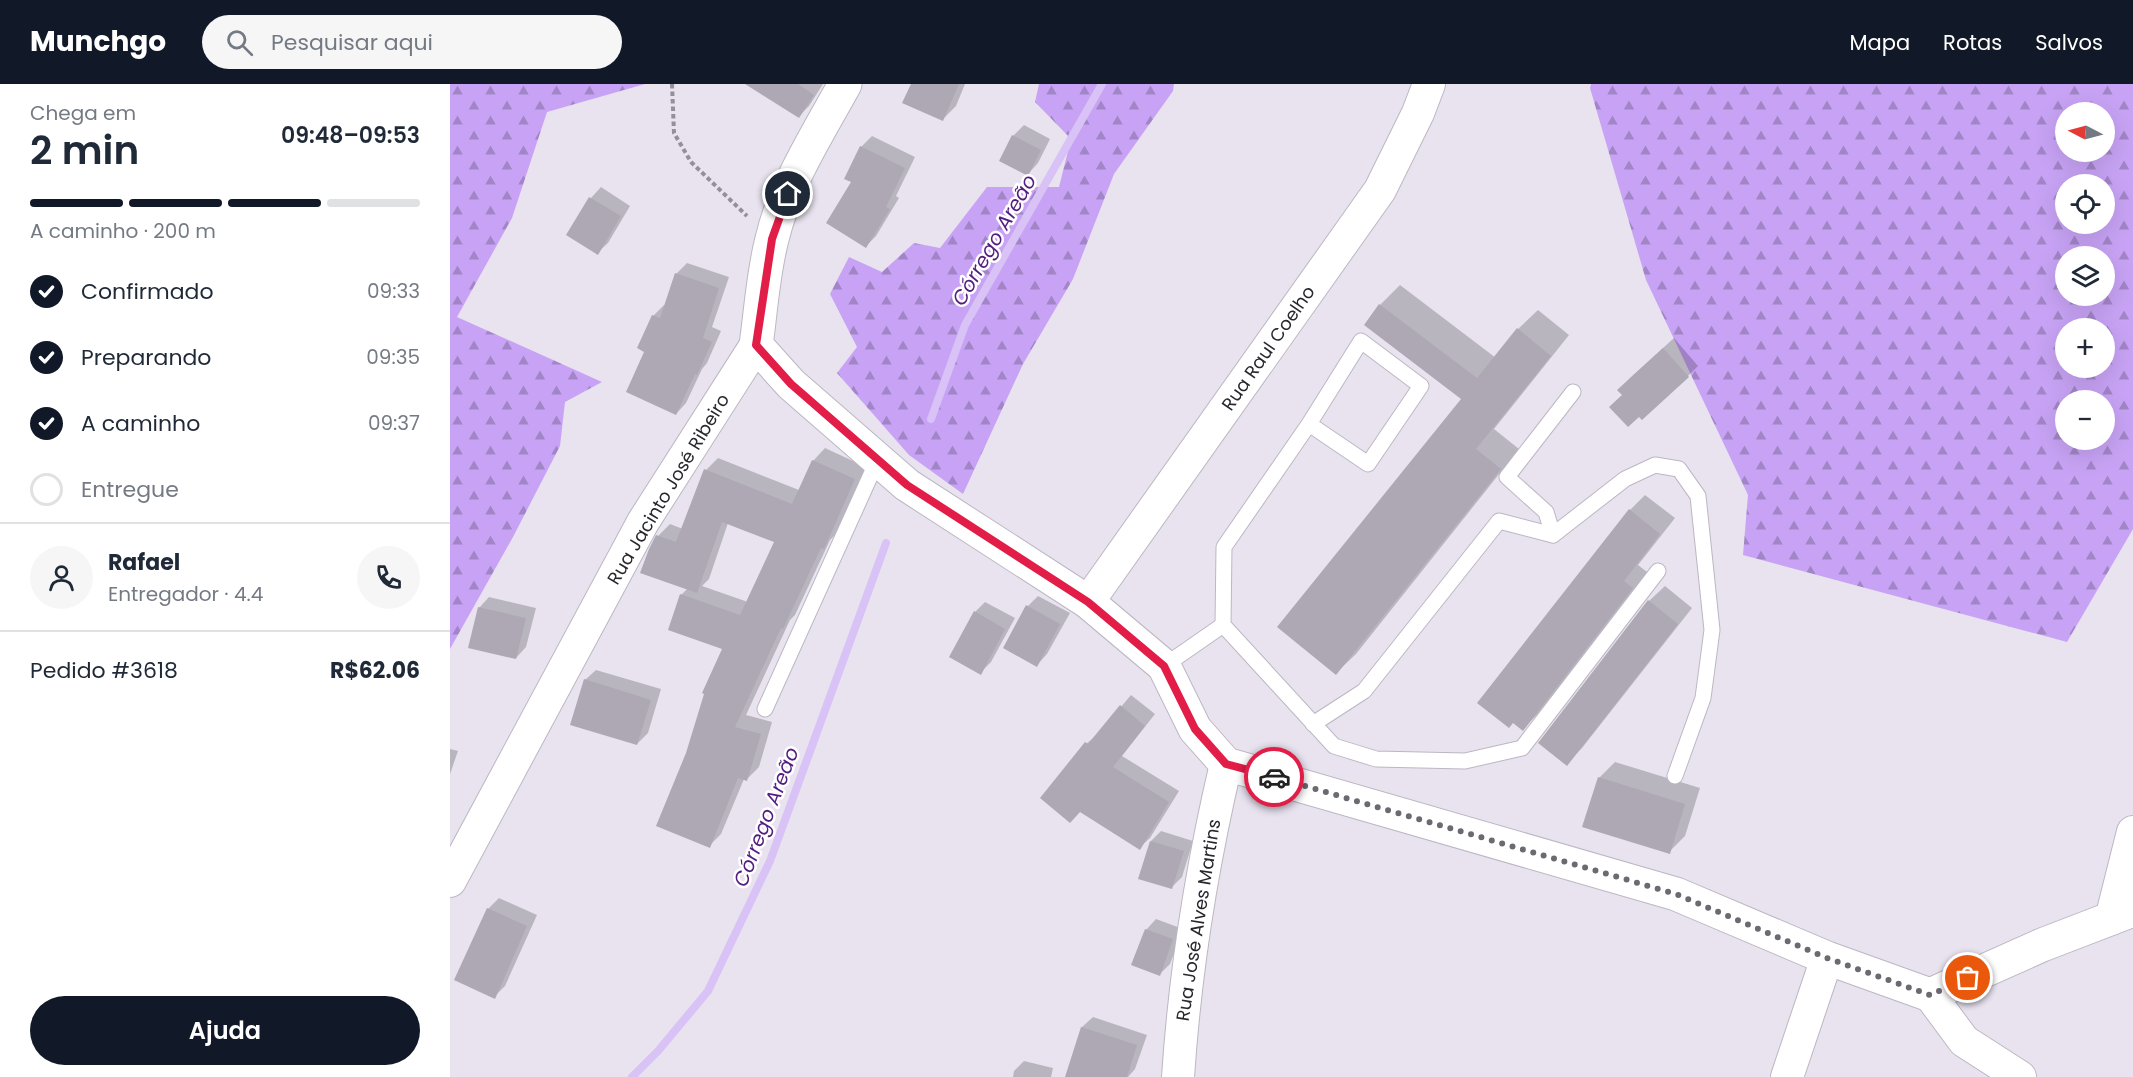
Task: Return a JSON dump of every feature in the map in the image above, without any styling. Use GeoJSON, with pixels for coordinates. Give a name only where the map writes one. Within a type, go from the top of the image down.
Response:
{"type":"FeatureCollection","features":[{"type":"Feature","properties":{"kind":"street","name":"Rua Jacinto José Ribeiro"},"geometry":{"type":"LineString","coordinates":[[450,881],[643,522],[756,345],[772,239],[788,194],[810,147],[845,84]]}},
{"type":"Feature","properties":{"kind":"street","name":"Rua Raul Coelho"},"geometry":{"type":"LineString","coordinates":[[1088,602],[1380,190],[1418,114],[1429,84]]}},
{"type":"Feature","properties":{"kind":"street"},"geometry":{"type":"LineString","coordinates":[[756,345],[791,384],[907,485],[1088,602],[1164,666],[1195,729],[1226,764],[1676,894],[1827,958],[1930,995],[1964,1041],[2020,1077]]}},
{"type":"Feature","properties":{"kind":"street","name":"Rua José Alves Martins"},"geometry":{"type":"LineString","coordinates":[[1178,1077],[1182,1019],[1208,840],[1226,764]]}},
{"type":"Feature","properties":{"kind":"street"},"geometry":{"type":"LineString","coordinates":[[1930,995],[2042,945],[2122,914],[2133,832]]}},
{"type":"Feature","properties":{"kind":"street"},"geometry":{"type":"LineString","coordinates":[[1787,1077],[1827,958]]}},
{"type":"Feature","properties":{"kind":"lane"},"geometry":{"type":"LineString","coordinates":[[1309,424],[1368,465],[1421,386],[1361,341],[1309,424],[1224,547],[1223,625],[1334,746],[1376,759],[1465,761],[1522,748],[1658,571]]}},
{"type":"Feature","properties":{"kind":"lane"},"geometry":{"type":"LineString","coordinates":[[1553,535],[1546,512],[1507,477],[1573,392]]}},
{"type":"Feature","properties":{"kind":"lane"},"geometry":{"type":"LineString","coordinates":[[765,709],[878,459]]}},
{"type":"Feature","properties":{"kind":"lane"},"geometry":{"type":"LineString","coordinates":[[1553,535],[1625,479],[1655,465],[1679,469],[1698,496],[1712,630],[1703,698],[1674,776]]}},
{"type":"Feature","properties":{"kind":"lane"},"geometry":{"type":"LineString","coordinates":[[1313,724],[1364,691],[1499,521],[1553,535]]}},
{"type":"Feature","properties":{"kind":"lane"},"geometry":{"type":"LineString","coordinates":[[1164,666],[1223,625]]}},
{"type":"Feature","properties":{"kind":"path"},"geometry":{"type":"LineString","coordinates":[[672,84],[674,133],[691,162],[772,239]]}},
{"type":"Feature","properties":{"kind":"green space"},"geometry":{"type":"Polygon","coordinates":[[[450,84],[645,84],[547,112],[512,218],[457,317],[602,382],[565,402],[560,446],[513,537],[450,649],[450,84]]]}},
{"type":"Feature","properties":{"kind":"green space"},"geometry":{"type":"Polygon","coordinates":[[[1039,84],[1174,84],[1173,91],[1114,174],[1073,279],[1023,364],[963,494],[909,455],[837,373],[857,347],[830,294],[849,257],[882,272],[914,243],[940,248],[987,187],[1059,187],[1071,139],[1035,102],[1039,84]]]}},
{"type":"Feature","properties":{"kind":"green space"},"geometry":{"type":"Polygon","coordinates":[[[1591,84],[2133,84],[2133,529],[2067,642],[1743,555],[1748,495],[1646,280],[1590,88],[1591,84]]]}},
{"type":"Feature","properties":{"kind":"building"},"geometry":{"type":"Polygon","coordinates":[[[745,84],[798,84],[814,95],[799,118],[745,84]]]}},
{"type":"Feature","properties":{"kind":"building"},"geometry":{"type":"Polygon","coordinates":[[[911,84],[959,84],[943,121],[902,103],[911,84]]]}},
{"type":"Feature","properties":{"kind":"building"},"geometry":{"type":"Polygon","coordinates":[[[1012,135],[1041,150],[1028,176],[999,161],[1012,135]]]}},
{"type":"Feature","properties":{"kind":"building"},"geometry":{"type":"Polygon","coordinates":[[[860,146],[905,168],[886,207],[890,209],[866,248],[826,223],[851,182],[844,179],[860,146]]]}},
{"type":"Feature","properties":{"kind":"building"},"geometry":{"type":"Polygon","coordinates":[[[589,197],[621,216],[598,255],[566,235],[589,197]]]}},
{"type":"Feature","properties":{"kind":"building"},"geometry":{"type":"Polygon","coordinates":[[[675,273],[719,288],[703,338],[712,342],[676,415],[626,392],[644,352],[637,348],[652,315],[660,318],[675,273]]]}},
{"type":"Feature","properties":{"kind":"building"},"geometry":{"type":"Polygon","coordinates":[[[1379,304],[1477,378],[1517,328],[1551,356],[1476,449],[1501,469],[1336,675],[1277,627],[1461,399],[1364,325],[1379,304]]]}},
{"type":"Feature","properties":{"kind":"building"},"geometry":{"type":"Polygon","coordinates":[[[1663,348],[1689,377],[1642,420],[1639,417],[1628,427],[1609,407],[1622,395],[1617,390],[1663,348]]]}},
{"type":"Feature","properties":{"kind":"building"},"geometry":{"type":"Polygon","coordinates":[[[812,460],[855,479],[824,549],[821,548],[783,629],[781,628],[735,727],[761,734],[747,781],[738,778],[710,848],[656,826],[686,753],[704,694],[702,693],[722,649],[668,630],[680,594],[740,615],[774,542],[722,522],[697,593],[640,573],[656,535],[676,542],[704,469],[792,504],[812,460]]]}},
{"type":"Feature","properties":{"kind":"building"},"geometry":{"type":"Polygon","coordinates":[[[1629,509],[1660,534],[1624,581],[1633,588],[1523,731],[1513,723],[1509,728],[1477,703],[1629,509]]]}},
{"type":"Feature","properties":{"kind":"building"},"geometry":{"type":"Polygon","coordinates":[[[1648,600],[1678,624],[1567,766],[1538,743],[1648,600]]]}},
{"type":"Feature","properties":{"kind":"building"},"geometry":{"type":"Polygon","coordinates":[[[1026,605],[1060,624],[1037,667],[1003,648],[1026,605]]]}},
{"type":"Feature","properties":{"kind":"building"},"geometry":{"type":"Polygon","coordinates":[[[478,607],[526,618],[516,659],[468,648],[478,607]]]}},
{"type":"Feature","properties":{"kind":"building"},"geometry":{"type":"Polygon","coordinates":[[[974,611],[1005,629],[981,675],[949,657],[974,611]]]}},
{"type":"Feature","properties":{"kind":"building"},"geometry":{"type":"Polygon","coordinates":[[[584,679],[651,700],[637,745],[570,725],[584,679]]]}},
{"type":"Feature","properties":{"kind":"building"},"geometry":{"type":"Polygon","coordinates":[[[1120,705],[1145,726],[1113,767],[1169,802],[1140,850],[1080,812],[1070,823],[1040,798],[1085,742],[1088,744],[1120,705]]]}},
{"type":"Feature","properties":{"kind":"building"},"geometry":{"type":"Polygon","coordinates":[[[1598,777],[1685,804],[1670,854],[1582,827],[1598,777]]]}},
{"type":"Feature","properties":{"kind":"building"},"geometry":{"type":"Polygon","coordinates":[[[1150,841],[1184,851],[1172,889],[1138,879],[1150,841]]]}},
{"type":"Feature","properties":{"kind":"building"},"geometry":{"type":"Polygon","coordinates":[[[487,908],[527,926],[495,999],[454,980],[487,908]]]}},
{"type":"Feature","properties":{"kind":"building"},"geometry":{"type":"Polygon","coordinates":[[[1145,929],[1173,939],[1160,976],[1131,965],[1145,929]]]}},
{"type":"Feature","properties":{"kind":"building"},"geometry":{"type":"Polygon","coordinates":[[[1081,1027],[1137,1045],[1127,1077],[1065,1077],[1081,1027]]]}},
{"type":"Feature","properties":{"kind":"waterway","name":"Córrego Areão"},"geometry":{"type":"LineString","coordinates":[[931,419],[965,325],[1102,84]]}},
{"type":"Feature","properties":{"kind":"waterway","name":"Córrego Areão"},"geometry":{"type":"LineString","coordinates":[[632,1077],[658,1051],[708,991],[770,861],[886,543]]}},
{"type":"Feature","properties":{"kind":"way so far"},"geometry":{"type":"LineString","coordinates":[[1274,777],[1676,894],[1827,958],[1930,995],[1968,978]]}},
{"type":"Feature","properties":{"kind":"route"},"geometry":{"type":"LineString","coordinates":[[788,194],[772,239],[756,345],[791,384],[907,485],[1088,602],[1164,666],[1195,729],[1226,764],[1274,777]]}}]}
